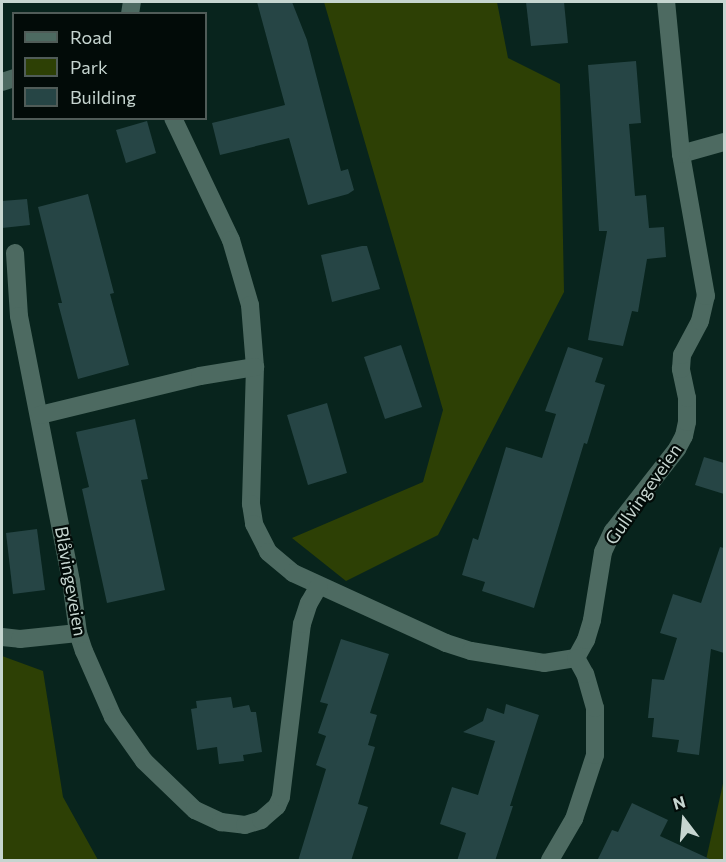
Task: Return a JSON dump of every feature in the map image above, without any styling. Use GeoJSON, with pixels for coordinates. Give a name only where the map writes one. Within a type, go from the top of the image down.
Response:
{"type":"FeatureCollection","features":[{"type":"Feature","properties":{"kind":"street","name":"Gullvingeveien"},"geometry":{"type":"LineString","coordinates":[[576,658],[586,640],[592,620],[603,552],[613,531],[677,449],[687,422],[687,398],[681,369],[682,355],[700,321],[706,296],[681,154],[666,2]]}},
{"type":"Feature","properties":{"kind":"street"},"geometry":{"type":"LineString","coordinates":[[174,120],[231,240],[250,304],[255,367],[251,504],[254,524],[268,552],[293,573],[446,643],[471,651],[544,663],[576,658],[585,674],[595,708],[595,755],[574,819],[550,861]]}},
{"type":"Feature","properties":{"kind":"street"},"geometry":{"type":"LineString","coordinates":[[681,154],[724,142]]}},
{"type":"Feature","properties":{"kind":"street","name":"Blåvingeveien"},"geometry":{"type":"LineString","coordinates":[[15,253],[19,316],[71,581],[78,633],[113,717],[144,761],[195,810],[221,822],[245,825],[261,820],[270,814],[281,797],[302,624],[309,603],[319,586]]}},
{"type":"Feature","properties":{"kind":"street"},"geometry":{"type":"LineString","coordinates":[[40,415],[200,376],[255,367]]}},
{"type":"Feature","properties":{"kind":"street"},"geometry":{"type":"LineString","coordinates":[[2,637],[20,639],[78,633]]}},
{"type":"Feature","properties":{"kind":"green space"},"geometry":{"type":"Polygon","coordinates":[[[324,2],[497,2],[508,58],[560,84],[564,292],[438,535],[346,581],[292,538],[423,482],[443,410],[324,2]]]}},
{"type":"Feature","properties":{"kind":"green space"},"geometry":{"type":"Polygon","coordinates":[[[2,656],[43,671],[63,797],[98,860],[2,860],[2,656]]]}},
{"type":"Feature","properties":{"kind":"green space"},"geometry":{"type":"Polygon","coordinates":[[[724,779],[724,860],[706,860],[724,779]]]}},
{"type":"Feature","properties":{"kind":"building"},"geometry":{"type":"Polygon","coordinates":[[[257,2],[292,2],[307,40],[341,171],[348,169],[354,190],[348,194],[308,205],[289,138],[220,155],[212,123],[285,105],[257,2]]]}},
{"type":"Feature","properties":{"kind":"building"},"geometry":{"type":"Polygon","coordinates":[[[526,2],[564,2],[568,43],[531,46],[526,2]]]}},
{"type":"Feature","properties":{"kind":"building"},"geometry":{"type":"Polygon","coordinates":[[[636,61],[641,123],[629,124],[635,196],[646,195],[649,228],[664,227],[666,257],[647,259],[638,312],[632,311],[623,346],[588,340],[607,231],[599,231],[588,65],[636,61]]]}},
{"type":"Feature","properties":{"kind":"building"},"geometry":{"type":"Polygon","coordinates":[[[147,121],[156,153],[126,163],[116,130],[147,121]]]}},
{"type":"Feature","properties":{"kind":"building"},"geometry":{"type":"Polygon","coordinates":[[[88,194],[114,293],[110,294],[129,365],[78,379],[58,303],[62,303],[38,207],[88,194]]]}},
{"type":"Feature","properties":{"kind":"building"},"geometry":{"type":"Polygon","coordinates":[[[27,199],[30,225],[2,228],[2,201],[27,199]]]}},
{"type":"Feature","properties":{"kind":"building"},"geometry":{"type":"Polygon","coordinates":[[[367,246],[380,289],[332,302],[321,255],[367,246]]]}},
{"type":"Feature","properties":{"kind":"building"},"geometry":{"type":"Polygon","coordinates":[[[401,345],[422,407],[385,419],[364,357],[401,345]]]}},
{"type":"Feature","properties":{"kind":"building"},"geometry":{"type":"Polygon","coordinates":[[[568,347],[603,358],[595,382],[605,385],[587,444],[584,443],[534,608],[482,591],[485,582],[462,575],[473,538],[478,540],[506,447],[542,458],[556,414],[545,411],[568,347]]]}},
{"type":"Feature","properties":{"kind":"building"},"geometry":{"type":"Polygon","coordinates":[[[327,403],[347,473],[308,485],[287,415],[327,403]]]}},
{"type":"Feature","properties":{"kind":"building"},"geometry":{"type":"Polygon","coordinates":[[[135,419],[148,479],[141,480],[165,590],[107,603],[82,489],[89,487],[76,432],[135,419]]]}},
{"type":"Feature","properties":{"kind":"building"},"geometry":{"type":"Polygon","coordinates":[[[704,457],[724,463],[724,494],[695,485],[704,457]]]}},
{"type":"Feature","properties":{"kind":"building"},"geometry":{"type":"Polygon","coordinates":[[[37,529],[45,590],[13,594],[6,533],[37,529]]]}},
{"type":"Feature","properties":{"kind":"building"},"geometry":{"type":"Polygon","coordinates":[[[720,547],[724,548],[724,653],[711,649],[699,755],[677,752],[679,740],[652,737],[654,718],[648,718],[652,679],[664,680],[677,638],[660,633],[673,594],[701,603],[720,547]]]}},
{"type":"Feature","properties":{"kind":"building"},"geometry":{"type":"Polygon","coordinates":[[[341,639],[389,654],[370,713],[377,715],[368,745],[375,747],[358,804],[368,807],[351,861],[298,861],[326,769],[316,765],[326,736],[318,733],[328,704],[320,702],[341,639]]]}},
{"type":"Feature","properties":{"kind":"building"},"geometry":{"type":"Polygon","coordinates":[[[231,697],[233,708],[249,705],[251,712],[256,712],[262,752],[243,755],[244,761],[219,764],[217,747],[197,750],[191,709],[197,708],[196,701],[231,697]]]}},
{"type":"Feature","properties":{"kind":"building"},"geometry":{"type":"Polygon","coordinates":[[[506,704],[539,715],[510,806],[513,806],[495,861],[457,861],[466,833],[440,824],[452,787],[478,795],[495,741],[463,732],[483,721],[487,708],[504,714],[506,704]]]}},
{"type":"Feature","properties":{"kind":"building"},"geometry":{"type":"Polygon","coordinates":[[[632,803],[668,820],[660,836],[714,861],[597,861],[612,830],[618,832],[632,803]]]}}]}
